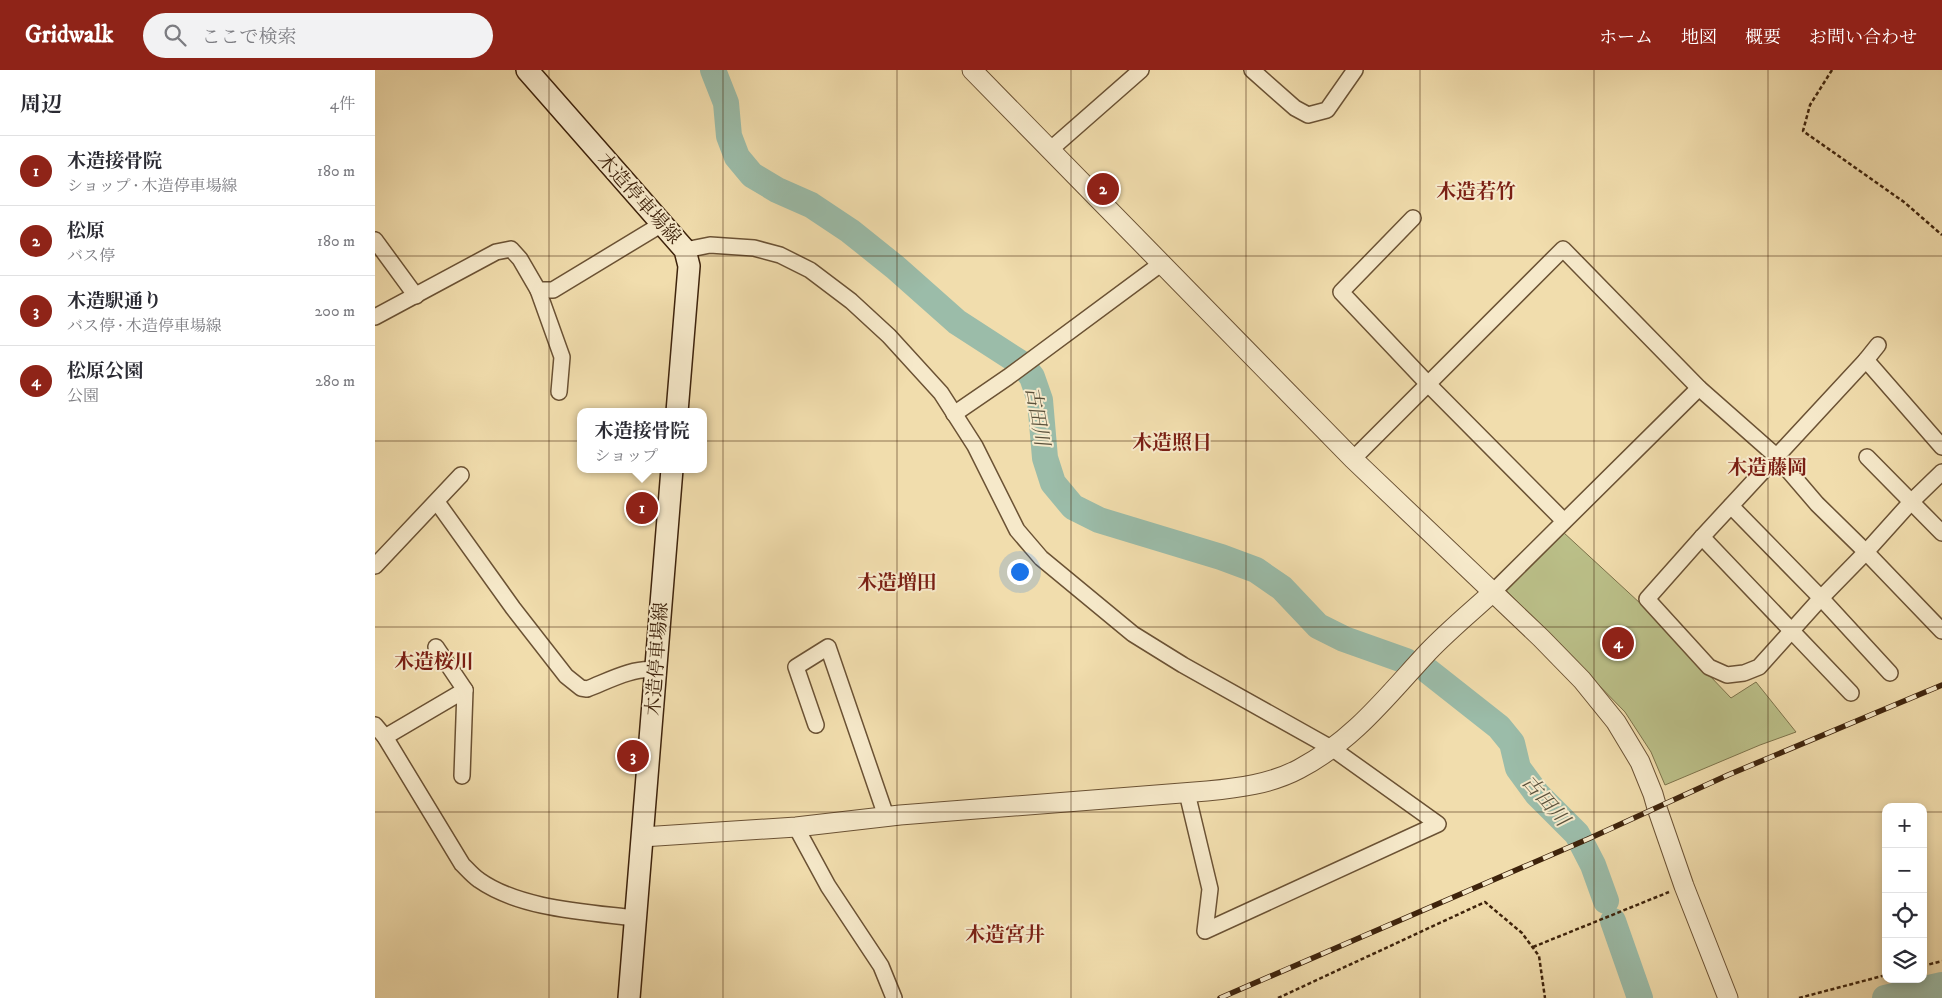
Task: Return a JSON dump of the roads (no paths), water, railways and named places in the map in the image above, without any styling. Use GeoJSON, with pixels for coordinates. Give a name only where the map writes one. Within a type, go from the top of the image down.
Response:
{"type":"FeatureCollection","features":[{"type":"Feature","properties":{"kind":"main road","name":"木造停車場線"},"geometry":{"type":"LineString","coordinates":[[527,70],[685,250],[689,266],[677,408]]}},
{"type":"Feature","properties":{"kind":"main road","name":"木造停車場線"},"geometry":{"type":"LineString","coordinates":[[629,998],[672,473]]}},
{"type":"Feature","properties":{"kind":"street"},"geometry":{"type":"LineString","coordinates":[[972,70],[1353,459],[1541,638],[1582,680],[1616,722],[1640,762],[1728,998]]}},
{"type":"Feature","properties":{"kind":"street"},"geometry":{"type":"LineString","coordinates":[[1051,149],[1141,70]]}},
{"type":"Feature","properties":{"kind":"street"},"geometry":{"type":"LineString","coordinates":[[1252,70],[1295,108],[1308,115],[1327,110],[1355,70]]}},
{"type":"Feature","properties":{"kind":"street"},"geometry":{"type":"LineString","coordinates":[[1413,218],[1341,292],[1563,522]]}},
{"type":"Feature","properties":{"kind":"street"},"geometry":{"type":"LineString","coordinates":[[538,290],[553,290],[662,224]]}},
{"type":"Feature","properties":{"kind":"street"},"geometry":{"type":"LineString","coordinates":[[375,240],[416,296]]}},
{"type":"Feature","properties":{"kind":"street"},"geometry":{"type":"LineString","coordinates":[[685,250],[709,246],[754,248],[780,255],[810,270],[851,301],[889,336],[941,393],[975,446],[1017,530],[1041,558],[1133,634],[1183,665],[1333,749],[1438,824],[1205,931],[1210,889],[1187,793]]}},
{"type":"Feature","properties":{"kind":"street"},"geometry":{"type":"LineString","coordinates":[[375,317],[496,252],[511,249],[520,259],[538,290],[562,357],[559,392]]}},
{"type":"Feature","properties":{"kind":"street"},"geometry":{"type":"LineString","coordinates":[[1353,459],[1563,249],[1699,388],[1776,456],[1817,504],[1867,552],[1942,631]]}},
{"type":"Feature","properties":{"kind":"street"},"geometry":{"type":"LineString","coordinates":[[954,414],[1008,377],[1162,263]]}},
{"type":"Feature","properties":{"kind":"street"},"geometry":{"type":"LineString","coordinates":[[1878,344],[1866,360],[1647,599],[1709,667],[1727,675],[1744,673],[1759,667],[1821,598],[1867,552],[1911,502],[1942,472]]}},
{"type":"Feature","properties":{"kind":"street"},"geometry":{"type":"LineString","coordinates":[[1866,360],[1942,447]]}},
{"type":"Feature","properties":{"kind":"street"},"geometry":{"type":"LineString","coordinates":[[642,837],[796,827],[886,816],[1187,793],[1251,786],[1298,770],[1333,749],[1360,726],[1430,650],[1493,592],[1699,388]]}},
{"type":"Feature","properties":{"kind":"street"},"geometry":{"type":"LineString","coordinates":[[1867,457],[1942,533]]}},
{"type":"Feature","properties":{"kind":"street"},"geometry":{"type":"LineString","coordinates":[[375,566],[461,475]]}},
{"type":"Feature","properties":{"kind":"street"},"geometry":{"type":"LineString","coordinates":[[437,502],[513,608],[566,676],[581,688],[587,689],[632,672],[648,669],[655,670]]}},
{"type":"Feature","properties":{"kind":"street"},"geometry":{"type":"LineString","coordinates":[[1731,506],[1821,598],[1890,673]]}},
{"type":"Feature","properties":{"kind":"street"},"geometry":{"type":"LineString","coordinates":[[1702,537],[1851,693]]}},
{"type":"Feature","properties":{"kind":"street"},"geometry":{"type":"LineString","coordinates":[[436,647],[465,690],[462,776]]}},
{"type":"Feature","properties":{"kind":"street"},"geometry":{"type":"LineString","coordinates":[[816,725],[797,667],[827,647],[886,816]]}},
{"type":"Feature","properties":{"kind":"street"},"geometry":{"type":"LineString","coordinates":[[385,737],[465,690]]}},
{"type":"Feature","properties":{"kind":"street"},"geometry":{"type":"LineString","coordinates":[[375,725],[385,737],[462,864],[479,880],[511,896],[555,907],[635,918]]}},
{"type":"Feature","properties":{"kind":"street"},"geometry":{"type":"LineString","coordinates":[[796,827],[828,886],[881,966],[894,998]]}},
{"type":"Feature","properties":{"kind":"waterway","name":"古田川"},"geometry":{"type":"LineString","coordinates":[[713,70],[726,103],[729,136],[737,157],[752,175],[777,190],[811,205],[850,231],[895,267],[957,322],[1022,364],[1032,377],[1040,400],[1045,458],[1053,483],[1073,507],[1099,520],[1221,557],[1256,570],[1282,588],[1318,626],[1344,639],[1406,661]]}},
{"type":"Feature","properties":{"kind":"waterway","name":"古田川"},"geometry":{"type":"LineString","coordinates":[[1428,671],[1499,727],[1512,743],[1518,768],[1537,794],[1577,834],[1593,865],[1606,901]]}},
{"type":"Feature","properties":{"kind":"waterway","name":"古田川"},"geometry":{"type":"LineString","coordinates":[[1613,921],[1640,998]]}},
{"type":"Feature","properties":{"kind":"waterway"},"geometry":{"type":"LineString","coordinates":[[1885,998],[1942,985]]}},
{"type":"Feature","properties":{"kind":"railway"},"geometry":{"type":"LineString","coordinates":[[1220,998],[1588,839],[1728,775],[1942,685]]}},
{"type":"Feature","properties":{"kind":"place","name":"松原"},"geometry":{"type":"Point","coordinates":[1103,189]}},
{"type":"Feature","properties":{"kind":"place","name":"木造接骨院"},"geometry":{"type":"Point","coordinates":[642,508]}},
{"type":"Feature","properties":{"kind":"place","name":"松原公園"},"geometry":{"type":"Point","coordinates":[1618,643]}},
{"type":"Feature","properties":{"kind":"place","name":"木造駅通り"},"geometry":{"type":"Point","coordinates":[633,756]}},
{"type":"Feature","properties":{"kind":"district","name":"木造若竹"},"geometry":{"type":"Point","coordinates":[1476,191]}},
{"type":"Feature","properties":{"kind":"district","name":"木造照日"},"geometry":{"type":"Point","coordinates":[1172,442]}},
{"type":"Feature","properties":{"kind":"district","name":"木造藤岡"},"geometry":{"type":"Point","coordinates":[1767,467]}},
{"type":"Feature","properties":{"kind":"district","name":"木造増田"},"geometry":{"type":"Point","coordinates":[897,582]}},
{"type":"Feature","properties":{"kind":"district","name":"木造桜川"},"geometry":{"type":"Point","coordinates":[434,661]}},
{"type":"Feature","properties":{"kind":"district","name":"木造宮井"},"geometry":{"type":"Point","coordinates":[1005,934]}}]}
